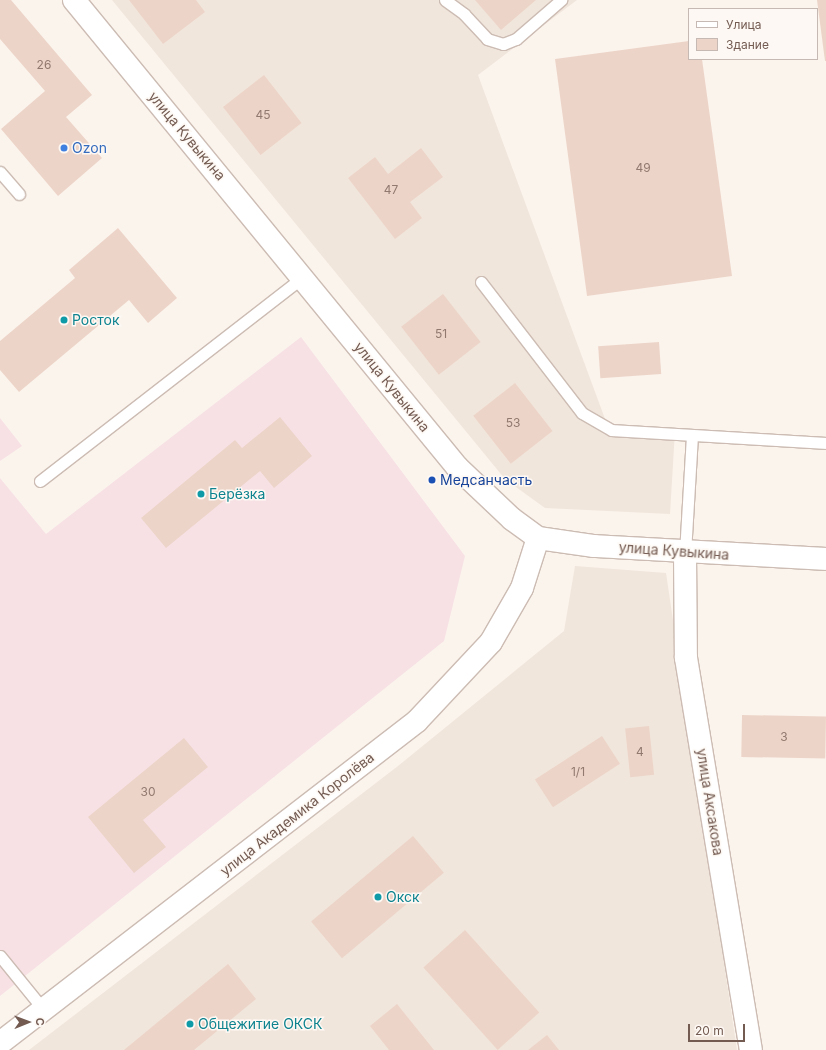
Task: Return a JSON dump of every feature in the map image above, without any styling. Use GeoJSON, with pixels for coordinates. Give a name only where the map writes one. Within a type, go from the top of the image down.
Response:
{"type":"FeatureCollection","features":[{"type":"Feature","properties":{"kind":"street","name":"улица Кувыкина"},"geometry":{"type":"LineString","coordinates":[[80,2],[457,467],[512,519],[538,538],[685,553],[826,559]]}},
{"type":"Feature","properties":{"kind":"street","name":"улица Академика Королёва"},"geometry":{"type":"LineString","coordinates":[[0,1043],[417,721],[491,642],[522,588],[538,538]]}},
{"type":"Feature","properties":{"kind":"street","name":"улица Аксакова"},"geometry":{"type":"LineString","coordinates":[[685,553],[686,658],[751,1050]]}},
{"type":"Feature","properties":{"kind":"lane"},"geometry":{"type":"LineString","coordinates":[[445,0],[464,14],[487,39],[503,44],[516,39],[561,0]]}},
{"type":"Feature","properties":{"kind":"lane"},"geometry":{"type":"LineString","coordinates":[[0,172],[19,194]]}},
{"type":"Feature","properties":{"kind":"lane"},"geometry":{"type":"LineString","coordinates":[[40,481],[303,277]]}},
{"type":"Feature","properties":{"kind":"lane"},"geometry":{"type":"LineString","coordinates":[[481,282],[582,413],[612,430],[826,442]]}},
{"type":"Feature","properties":{"kind":"lane"},"geometry":{"type":"LineString","coordinates":[[685,553],[692,435]]}},
{"type":"Feature","properties":{"kind":"lane"},"geometry":{"type":"LineString","coordinates":[[0,956],[43,1009]]}},
{"type":"Feature","properties":{"kind":"shaded area"},"geometry":{"type":"Polygon","coordinates":[[[112,0],[577,0],[478,75],[608,427],[675,431],[670,514],[545,508],[505,479],[112,0]]]}},
{"type":"Feature","properties":{"kind":"shaded area"},"geometry":{"type":"Polygon","coordinates":[[[301,337],[465,556],[444,641],[0,996],[0,478],[46,534],[301,337]]]}},
{"type":"Feature","properties":{"kind":"shaded area"},"geometry":{"type":"Polygon","coordinates":[[[0,418],[22,446],[0,461],[0,418]]]}},
{"type":"Feature","properties":{"kind":"shaded area"},"geometry":{"type":"Polygon","coordinates":[[[575,566],[666,573],[737,1050],[29,1050],[398,766],[564,631],[575,566]]]}},
{"type":"Feature","properties":{"kind":"building"},"geometry":{"type":"Polygon","coordinates":[[[0,0],[11,0],[92,95],[66,117],[102,158],[58,196],[1,129],[45,91],[0,39],[0,0]]]}},
{"type":"Feature","properties":{"kind":"building"},"geometry":{"type":"Polygon","coordinates":[[[129,0],[196,0],[205,12],[163,44],[129,0]]]}},
{"type":"Feature","properties":{"kind":"building"},"geometry":{"type":"Polygon","coordinates":[[[475,0],[536,0],[501,30],[475,0]]]}},
{"type":"Feature","properties":{"kind":"building"},"geometry":{"type":"Polygon","coordinates":[[[817,0],[826,0],[826,61],[825,61],[817,0]]]}},
{"type":"Feature","properties":{"kind":"building"},"geometry":{"type":"Polygon","coordinates":[[[688,41],[688,60],[702,60],[732,276],[587,296],[555,59],[688,41]]]}},
{"type":"Feature","properties":{"kind":"building"},"geometry":{"type":"Polygon","coordinates":[[[264,75],[302,123],[261,155],[223,107],[264,75]]]}},
{"type":"Feature","properties":{"kind":"building"},"geometry":{"type":"Polygon","coordinates":[[[421,148],[443,177],[410,202],[422,218],[395,239],[348,178],[375,157],[388,174],[421,148]]]}},
{"type":"Feature","properties":{"kind":"building","name":"Росток"},"geometry":{"type":"Polygon","coordinates":[[[118,228],[177,298],[148,323],[129,300],[19,392],[0,370],[0,341],[75,278],[69,270],[118,228]]]}},
{"type":"Feature","properties":{"kind":"building"},"geometry":{"type":"Polygon","coordinates":[[[443,294],[481,342],[439,375],[401,327],[443,294]]]}},
{"type":"Feature","properties":{"kind":"building"},"geometry":{"type":"Polygon","coordinates":[[[659,342],[661,374],[600,378],[598,346],[659,342]]]}},
{"type":"Feature","properties":{"kind":"building"},"geometry":{"type":"Polygon","coordinates":[[[515,383],[553,431],[511,464],[473,416],[515,383]]]}},
{"type":"Feature","properties":{"kind":"building","name":"Берёзка"},"geometry":{"type":"Polygon","coordinates":[[[280,417],[312,456],[274,488],[260,471],[166,548],[141,518],[235,440],[242,448],[280,417]]]}},
{"type":"Feature","properties":{"kind":"building"},"geometry":{"type":"Polygon","coordinates":[[[742,715],[826,716],[825,758],[741,757],[742,715]]]}},
{"type":"Feature","properties":{"kind":"building"},"geometry":{"type":"Polygon","coordinates":[[[649,726],[654,775],[630,777],[625,729],[649,726]]]}},
{"type":"Feature","properties":{"kind":"building"},"geometry":{"type":"Polygon","coordinates":[[[602,736],[620,764],[553,807],[535,780],[602,736]]]}},
{"type":"Feature","properties":{"kind":"building"},"geometry":{"type":"Polygon","coordinates":[[[184,738],[208,767],[143,820],[166,847],[134,873],[88,817],[184,738]]]}},
{"type":"Feature","properties":{"kind":"building","name":"Окск"},"geometry":{"type":"Polygon","coordinates":[[[413,836],[444,873],[342,958],[311,921],[413,836]]]}},
{"type":"Feature","properties":{"kind":"building"},"geometry":{"type":"Polygon","coordinates":[[[465,930],[539,1012],[498,1050],[423,967],[465,930]]]}},
{"type":"Feature","properties":{"kind":"building","name":"Общежитие ОКСК"},"geometry":{"type":"Polygon","coordinates":[[[228,964],[256,999],[194,1050],[124,1050],[228,964]]]}},
{"type":"Feature","properties":{"kind":"building"},"geometry":{"type":"Polygon","coordinates":[[[397,1004],[434,1050],[389,1050],[370,1026],[397,1004]]]}},
{"type":"Feature","properties":{"kind":"building"},"geometry":{"type":"Polygon","coordinates":[[[547,1035],[559,1050],[528,1050],[547,1035]]]}},
{"type":"Feature","properties":{"kind":"place","name":"Ozon"},"geometry":{"type":"Point","coordinates":[64,148]}},
{"type":"Feature","properties":{"kind":"place","name":"Росток"},"geometry":{"type":"Point","coordinates":[64,320]}},
{"type":"Feature","properties":{"kind":"place","name":"Медсанчасть"},"geometry":{"type":"Point","coordinates":[432,480]}},
{"type":"Feature","properties":{"kind":"place","name":"Берёзка"},"geometry":{"type":"Point","coordinates":[201,494]}},
{"type":"Feature","properties":{"kind":"place","name":"Окск"},"geometry":{"type":"Point","coordinates":[378,897]}},
{"type":"Feature","properties":{"kind":"place","name":"Общежитие ОКСК"},"geometry":{"type":"Point","coordinates":[190,1024]}}]}
